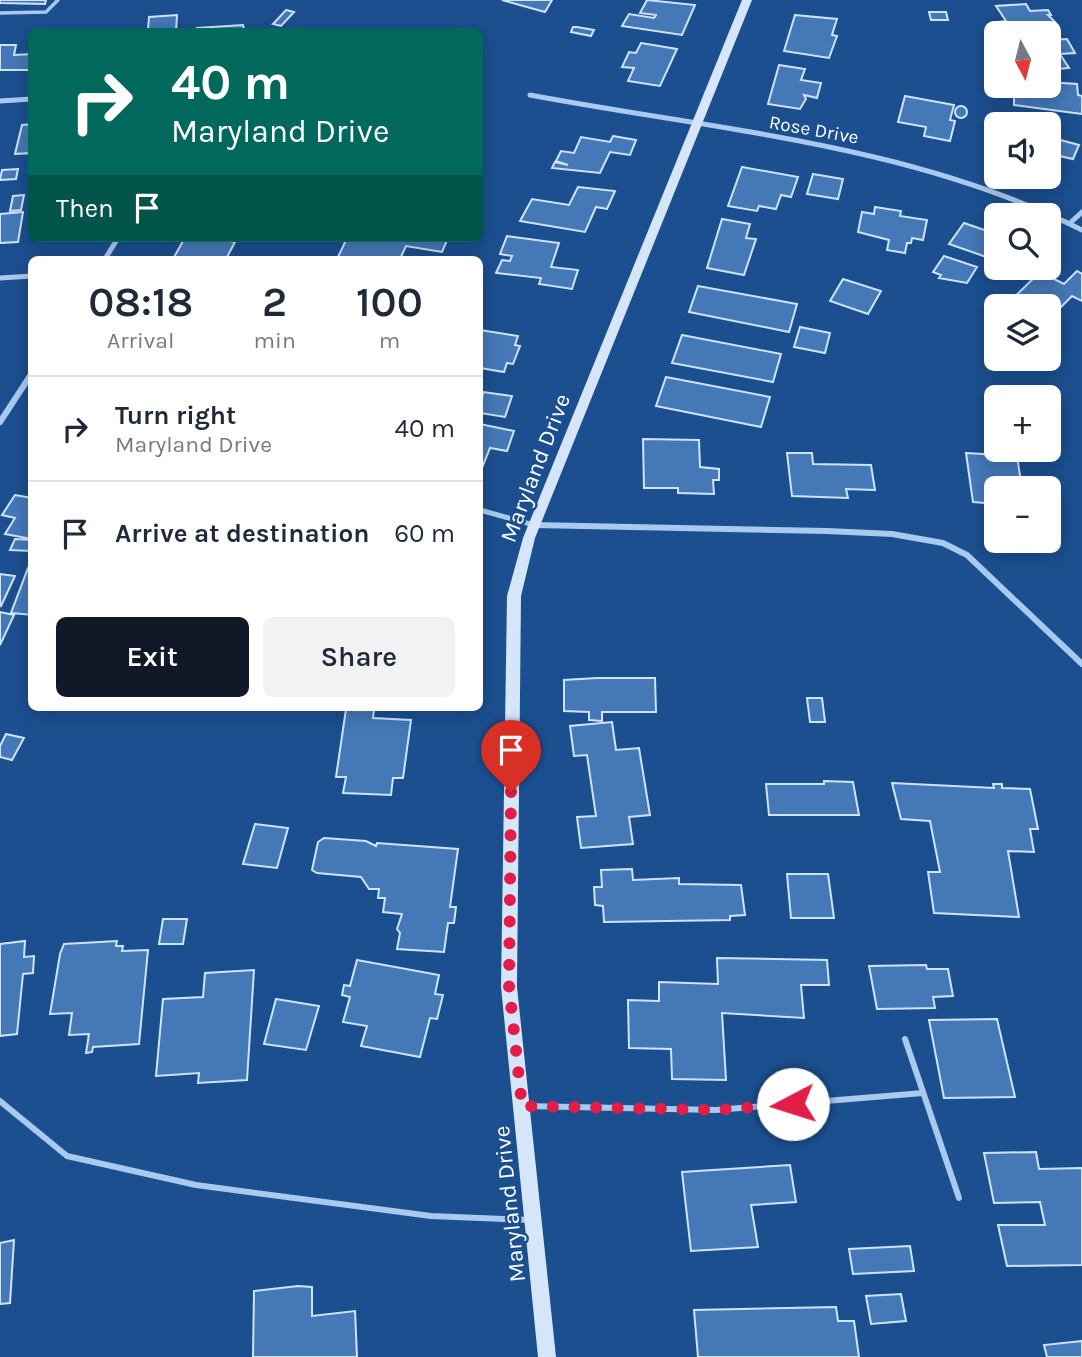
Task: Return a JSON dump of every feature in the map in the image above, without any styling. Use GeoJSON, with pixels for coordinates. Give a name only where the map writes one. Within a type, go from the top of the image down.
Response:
{"type":"FeatureCollection","features":[{"type":"Feature","properties":{"kind":"street","name":"Maryland Drive"},"geometry":{"type":"LineString","coordinates":[[547,1357],[509,986],[514,596],[534,525],[747,0]]}},
{"type":"Feature","properties":{"kind":"street","name":"Rose Drive"},"geometry":{"type":"LineString","coordinates":[[530,95],[839,148],[941,172],[1035,205],[1082,230]]}},
{"type":"Feature","properties":{"kind":"street"},"geometry":{"type":"LineString","coordinates":[[0,101],[28,99]]}},
{"type":"Feature","properties":{"kind":"street"},"geometry":{"type":"LineString","coordinates":[[1070,223],[1082,212]]}},
{"type":"Feature","properties":{"kind":"street"},"geometry":{"type":"LineString","coordinates":[[0,278],[28,276]]}},
{"type":"Feature","properties":{"kind":"street"},"geometry":{"type":"LineString","coordinates":[[0,422],[28,379]]}},
{"type":"Feature","properties":{"kind":"street"},"geometry":{"type":"LineString","coordinates":[[534,525],[827,531],[892,534],[943,543],[967,555],[1082,664]]}},
{"type":"Feature","properties":{"kind":"lane"},"geometry":{"type":"LineString","coordinates":[[0,13],[46,12],[54,7],[58,0]]}},
{"type":"Feature","properties":{"kind":"lane"},"geometry":{"type":"LineString","coordinates":[[483,511],[534,525]]}},
{"type":"Feature","properties":{"kind":"lane"},"geometry":{"type":"LineString","coordinates":[[905,1039],[959,1198]]}},
{"type":"Feature","properties":{"kind":"lane"},"geometry":{"type":"LineString","coordinates":[[522,1106],[716,1110],[923,1093]]}},
{"type":"Feature","properties":{"kind":"lane"},"geometry":{"type":"LineString","coordinates":[[0,1101],[67,1156],[209,1186],[431,1216],[533,1220]]}},
{"type":"Feature","properties":{"kind":"building"},"geometry":{"type":"Polygon","coordinates":[[[0,0],[46,0],[45,4],[0,3],[0,0]]]}},
{"type":"Feature","properties":{"kind":"building"},"geometry":{"type":"Polygon","coordinates":[[[502,0],[552,0],[545,12],[502,0]]]}},
{"type":"Feature","properties":{"kind":"building"},"geometry":{"type":"Polygon","coordinates":[[[647,0],[695,5],[682,35],[622,26],[629,14],[654,18],[656,15],[640,13],[647,0]]]}},
{"type":"Feature","properties":{"kind":"building"},"geometry":{"type":"Polygon","coordinates":[[[1026,4],[1030,11],[1048,10],[1051,15],[1048,15],[1054,21],[1006,21],[996,6],[1026,4]]]}},
{"type":"Feature","properties":{"kind":"building"},"geometry":{"type":"Polygon","coordinates":[[[286,10],[294,12],[281,26],[273,24],[286,10]]]}},
{"type":"Feature","properties":{"kind":"building"},"geometry":{"type":"Polygon","coordinates":[[[929,12],[946,12],[948,20],[931,20],[929,12]]]}},
{"type":"Feature","properties":{"kind":"building"},"geometry":{"type":"Polygon","coordinates":[[[177,15],[176,28],[148,28],[149,17],[177,15]]]}},
{"type":"Feature","properties":{"kind":"building"},"geometry":{"type":"Polygon","coordinates":[[[795,15],[837,19],[832,35],[837,36],[829,58],[784,51],[795,15]]]}},
{"type":"Feature","properties":{"kind":"building"},"geometry":{"type":"Polygon","coordinates":[[[243,25],[244,28],[197,28],[243,25]]]}},
{"type":"Feature","properties":{"kind":"building"},"geometry":{"type":"Polygon","coordinates":[[[573,27],[594,30],[591,36],[571,32],[573,27]]]}},
{"type":"Feature","properties":{"kind":"building"},"geometry":{"type":"Polygon","coordinates":[[[1061,39],[1067,39],[1075,53],[1061,54],[1061,39]]]}},
{"type":"Feature","properties":{"kind":"building"},"geometry":{"type":"Polygon","coordinates":[[[641,43],[677,49],[660,86],[628,81],[634,68],[622,67],[629,52],[636,53],[641,43]]]}},
{"type":"Feature","properties":{"kind":"building"},"geometry":{"type":"Polygon","coordinates":[[[0,45],[16,45],[14,55],[28,54],[28,70],[0,70],[0,45]]]}},
{"type":"Feature","properties":{"kind":"building"},"geometry":{"type":"Polygon","coordinates":[[[1061,56],[1069,68],[1061,69],[1061,56]]]}},
{"type":"Feature","properties":{"kind":"building"},"geometry":{"type":"Polygon","coordinates":[[[779,65],[805,69],[801,80],[821,83],[817,98],[804,95],[806,99],[800,109],[768,104],[779,65]]]}},
{"type":"Feature","properties":{"kind":"building"},"geometry":{"type":"Polygon","coordinates":[[[1061,83],[1077,84],[1078,95],[1082,96],[1082,114],[1014,105],[1014,98],[1061,98],[1061,83]]]}},
{"type":"Feature","properties":{"kind":"building"},"geometry":{"type":"Polygon","coordinates":[[[905,96],[954,105],[950,120],[955,121],[950,141],[924,136],[926,127],[898,122],[905,96]]]}},
{"type":"Feature","properties":{"kind":"building"},"geometry":{"type":"Polygon","coordinates":[[[961,106],[967,112],[961,118],[955,112],[961,106]]]}},
{"type":"Feature","properties":{"kind":"building"},"geometry":{"type":"Polygon","coordinates":[[[28,124],[28,153],[15,154],[22,125],[28,124]]]}},
{"type":"Feature","properties":{"kind":"building"},"geometry":{"type":"Polygon","coordinates":[[[613,136],[636,140],[630,155],[610,152],[600,173],[552,168],[555,162],[568,165],[556,161],[561,151],[574,153],[581,137],[610,142],[613,136]]]}},
{"type":"Feature","properties":{"kind":"building"},"geometry":{"type":"Polygon","coordinates":[[[1061,140],[1079,145],[1073,159],[1061,156],[1061,140]]]}},
{"type":"Feature","properties":{"kind":"building"},"geometry":{"type":"Polygon","coordinates":[[[742,167],[798,177],[791,197],[781,195],[776,209],[759,206],[757,211],[728,206],[742,167]]]}},
{"type":"Feature","properties":{"kind":"building"},"geometry":{"type":"Polygon","coordinates":[[[18,169],[16,179],[0,180],[2,170],[18,169]]]}},
{"type":"Feature","properties":{"kind":"building"},"geometry":{"type":"Polygon","coordinates":[[[813,174],[843,179],[838,199],[807,194],[813,174]]]}},
{"type":"Feature","properties":{"kind":"building"},"geometry":{"type":"Polygon","coordinates":[[[578,187],[615,191],[607,209],[596,207],[585,232],[520,221],[532,199],[569,205],[578,187]]]}},
{"type":"Feature","properties":{"kind":"building"},"geometry":{"type":"Polygon","coordinates":[[[24,195],[21,210],[10,211],[13,196],[24,195]]]}},
{"type":"Feature","properties":{"kind":"building"},"geometry":{"type":"Polygon","coordinates":[[[875,207],[901,211],[900,216],[927,220],[923,240],[912,238],[911,243],[907,243],[905,253],[887,250],[889,240],[858,232],[862,212],[874,214],[875,207]]]}},
{"type":"Feature","properties":{"kind":"building"},"geometry":{"type":"Polygon","coordinates":[[[23,212],[18,242],[0,243],[0,214],[23,212]]]}},
{"type":"Feature","properties":{"kind":"building"},"geometry":{"type":"Polygon","coordinates":[[[722,219],[750,224],[746,238],[756,239],[744,275],[707,268],[722,219]]]}},
{"type":"Feature","properties":{"kind":"building"},"geometry":{"type":"Polygon","coordinates":[[[964,223],[984,230],[984,256],[949,244],[964,223]]]}},
{"type":"Feature","properties":{"kind":"building"},"geometry":{"type":"Polygon","coordinates":[[[507,236],[559,243],[551,267],[578,270],[572,289],[539,284],[541,278],[496,273],[502,260],[510,261],[512,256],[500,254],[507,236]]]}},
{"type":"Feature","properties":{"kind":"building"},"geometry":{"type":"Polygon","coordinates":[[[182,242],[235,242],[228,256],[175,256],[182,242]]]}},
{"type":"Feature","properties":{"kind":"building"},"geometry":{"type":"Polygon","coordinates":[[[345,242],[446,242],[442,252],[406,246],[401,256],[338,256],[345,242]]]}},
{"type":"Feature","properties":{"kind":"building"},"geometry":{"type":"Polygon","coordinates":[[[944,256],[977,267],[967,283],[939,278],[941,275],[933,272],[944,256]]]}},
{"type":"Feature","properties":{"kind":"building"},"geometry":{"type":"Polygon","coordinates":[[[1077,271],[1082,274],[1082,301],[1072,296],[1061,307],[1061,294],[1017,294],[1032,280],[1056,280],[1064,284],[1077,271]]]}},
{"type":"Feature","properties":{"kind":"building"},"geometry":{"type":"Polygon","coordinates":[[[843,279],[881,291],[868,314],[830,301],[843,279]]]}},
{"type":"Feature","properties":{"kind":"building"},"geometry":{"type":"Polygon","coordinates":[[[698,286],[797,304],[789,332],[689,312],[698,286]]]}},
{"type":"Feature","properties":{"kind":"building"},"geometry":{"type":"Polygon","coordinates":[[[800,327],[830,333],[825,353],[794,347],[800,327]]]}},
{"type":"Feature","properties":{"kind":"building"},"geometry":{"type":"Polygon","coordinates":[[[483,330],[518,336],[515,345],[520,346],[513,364],[507,363],[504,372],[483,368],[483,330]]]}},
{"type":"Feature","properties":{"kind":"building"},"geometry":{"type":"Polygon","coordinates":[[[682,335],[781,354],[773,382],[672,363],[682,335]]]}},
{"type":"Feature","properties":{"kind":"building"},"geometry":{"type":"Polygon","coordinates":[[[666,377],[770,397],[761,427],[656,406],[666,377]]]}},
{"type":"Feature","properties":{"kind":"building"},"geometry":{"type":"Polygon","coordinates":[[[483,392],[512,396],[505,417],[483,413],[483,392]]]}},
{"type":"Feature","properties":{"kind":"building"},"geometry":{"type":"Polygon","coordinates":[[[483,425],[514,431],[507,451],[490,448],[483,466],[483,425]]]}},
{"type":"Feature","properties":{"kind":"building"},"geometry":{"type":"Polygon","coordinates":[[[643,439],[699,440],[700,467],[719,469],[719,480],[713,480],[714,494],[678,493],[678,488],[644,488],[643,439]]]}},
{"type":"Feature","properties":{"kind":"building"},"geometry":{"type":"Polygon","coordinates":[[[787,453],[812,453],[813,464],[871,465],[875,490],[846,489],[848,498],[792,496],[787,453]]]}},
{"type":"Feature","properties":{"kind":"building"},"geometry":{"type":"Polygon","coordinates":[[[966,453],[984,454],[984,462],[1018,462],[1020,476],[984,476],[984,503],[973,502],[966,453]]]}},
{"type":"Feature","properties":{"kind":"building"},"geometry":{"type":"Polygon","coordinates":[[[15,495],[28,497],[28,538],[5,534],[15,518],[2,515],[15,495]]]}},
{"type":"Feature","properties":{"kind":"building"},"geometry":{"type":"Polygon","coordinates":[[[15,539],[28,540],[28,551],[10,550],[15,539]]]}},
{"type":"Feature","properties":{"kind":"building"},"geometry":{"type":"Polygon","coordinates":[[[28,568],[28,615],[11,613],[28,568]]]}},
{"type":"Feature","properties":{"kind":"building"},"geometry":{"type":"Polygon","coordinates":[[[0,574],[15,576],[1,606],[0,605],[0,574]]]}},
{"type":"Feature","properties":{"kind":"building"},"geometry":{"type":"Polygon","coordinates":[[[0,612],[14,615],[0,645],[0,612]]]}},
{"type":"Feature","properties":{"kind":"building"},"geometry":{"type":"Polygon","coordinates":[[[655,678],[656,712],[602,712],[602,721],[589,720],[589,712],[564,711],[564,680],[655,678]]]}},
{"type":"Feature","properties":{"kind":"building"},"geometry":{"type":"Polygon","coordinates":[[[807,698],[822,698],[825,722],[810,722],[807,698]]]}},
{"type":"Feature","properties":{"kind":"building"},"geometry":{"type":"Polygon","coordinates":[[[346,711],[374,711],[373,718],[411,720],[403,778],[393,778],[391,795],[343,793],[346,777],[336,777],[346,711]]]}},
{"type":"Feature","properties":{"kind":"building"},"geometry":{"type":"Polygon","coordinates":[[[612,722],[616,750],[639,748],[650,815],[629,817],[633,844],[581,848],[577,817],[596,816],[587,755],[574,756],[570,726],[612,722]]]}},
{"type":"Feature","properties":{"kind":"building"},"geometry":{"type":"Polygon","coordinates":[[[6,734],[24,738],[12,760],[0,757],[0,746],[6,734]]]}},
{"type":"Feature","properties":{"kind":"building"},"geometry":{"type":"Polygon","coordinates":[[[824,781],[853,782],[859,815],[769,815],[766,784],[824,784],[824,781]]]}},
{"type":"Feature","properties":{"kind":"building"},"geometry":{"type":"Polygon","coordinates":[[[892,783],[994,788],[993,784],[1002,784],[1002,788],[1030,789],[1038,829],[1030,829],[1034,852],[1008,851],[1019,917],[934,913],[928,872],[940,872],[930,821],[901,819],[892,783]]]}},
{"type":"Feature","properties":{"kind":"building"},"geometry":{"type":"Polygon","coordinates":[[[255,824],[288,828],[277,868],[243,864],[255,824]]]}},
{"type":"Feature","properties":{"kind":"building"},"geometry":{"type":"Polygon","coordinates":[[[324,838],[366,841],[376,846],[377,843],[458,849],[450,907],[456,907],[454,923],[448,923],[444,952],[397,949],[400,933],[397,929],[402,914],[383,912],[385,898],[378,898],[379,889],[369,889],[361,877],[317,873],[312,870],[318,842],[324,838]]]}},
{"type":"Feature","properties":{"kind":"building"},"geometry":{"type":"Polygon","coordinates":[[[632,869],[633,880],[679,878],[679,884],[741,885],[745,915],[730,916],[730,920],[604,922],[603,906],[595,905],[594,887],[602,887],[601,870],[632,869]]]}},
{"type":"Feature","properties":{"kind":"building"},"geometry":{"type":"Polygon","coordinates":[[[787,874],[828,874],[834,918],[791,918],[787,874]]]}},
{"type":"Feature","properties":{"kind":"building"},"geometry":{"type":"Polygon","coordinates":[[[163,919],[187,919],[183,944],[159,944],[163,919]]]}},
{"type":"Feature","properties":{"kind":"building"},"geometry":{"type":"Polygon","coordinates":[[[25,941],[24,957],[34,956],[33,973],[23,974],[17,1034],[0,1036],[0,944],[25,941]]]}},
{"type":"Feature","properties":{"kind":"building"},"geometry":{"type":"Polygon","coordinates":[[[117,941],[116,946],[123,946],[122,951],[148,950],[139,1044],[93,1047],[92,1052],[86,1053],[89,1034],[69,1035],[72,1013],[50,1014],[60,954],[64,944],[117,941]]]}},
{"type":"Feature","properties":{"kind":"building"},"geometry":{"type":"Polygon","coordinates":[[[717,958],[827,960],[829,985],[801,985],[804,1018],[722,1013],[726,1080],[672,1079],[671,1049],[629,1048],[628,1000],[659,1001],[659,982],[718,984],[717,958]]]}},
{"type":"Feature","properties":{"kind":"building"},"geometry":{"type":"Polygon","coordinates":[[[357,960],[439,975],[435,994],[443,995],[437,1019],[430,1018],[420,1057],[361,1046],[367,1026],[343,1022],[350,997],[342,995],[344,985],[350,986],[357,960]]]}},
{"type":"Feature","properties":{"kind":"building"},"geometry":{"type":"Polygon","coordinates":[[[926,965],[927,969],[948,969],[953,996],[933,997],[935,1008],[877,1009],[869,966],[926,965]]]}},
{"type":"Feature","properties":{"kind":"building"},"geometry":{"type":"Polygon","coordinates":[[[254,970],[247,1080],[198,1083],[199,1073],[156,1076],[163,999],[203,997],[205,973],[254,970]]]}},
{"type":"Feature","properties":{"kind":"building"},"geometry":{"type":"Polygon","coordinates":[[[276,999],[319,1006],[306,1050],[264,1044],[276,999]]]}},
{"type":"Feature","properties":{"kind":"building"},"geometry":{"type":"Polygon","coordinates":[[[997,1019],[1015,1097],[944,1098],[929,1020],[997,1019]]]}},
{"type":"Feature","properties":{"kind":"building"},"geometry":{"type":"Polygon","coordinates":[[[1036,1152],[1039,1169],[1082,1168],[1082,1265],[1007,1266],[998,1225],[1045,1225],[1040,1202],[994,1203],[984,1153],[1036,1152]]]}},
{"type":"Feature","properties":{"kind":"building"},"geometry":{"type":"Polygon","coordinates":[[[790,1165],[796,1202],[751,1205],[758,1247],[691,1251],[682,1172],[790,1165]]]}},
{"type":"Feature","properties":{"kind":"building"},"geometry":{"type":"Polygon","coordinates":[[[14,1240],[10,1303],[0,1304],[0,1243],[14,1240]]]}},
{"type":"Feature","properties":{"kind":"building"},"geometry":{"type":"Polygon","coordinates":[[[910,1246],[914,1271],[853,1274],[849,1249],[910,1246]]]}},
{"type":"Feature","properties":{"kind":"building"},"geometry":{"type":"Polygon","coordinates":[[[312,1287],[312,1316],[355,1311],[357,1357],[253,1357],[254,1291],[312,1287]]]}},
{"type":"Feature","properties":{"kind":"building"},"geometry":{"type":"Polygon","coordinates":[[[901,1294],[906,1321],[871,1324],[866,1296],[901,1294]]]}},
{"type":"Feature","properties":{"kind":"building"},"geometry":{"type":"Polygon","coordinates":[[[836,1307],[838,1321],[854,1321],[859,1357],[698,1357],[694,1310],[836,1307]]]}},
{"type":"Feature","properties":{"kind":"building"},"geometry":{"type":"Polygon","coordinates":[[[1082,1341],[1082,1357],[1047,1357],[1044,1345],[1082,1341]]]}},
{"type":"Feature","properties":{"kind":"route"},"geometry":{"type":"LineString","coordinates":[[511,792],[509,986],[522,1106],[716,1110],[793,1104]]}}]}
